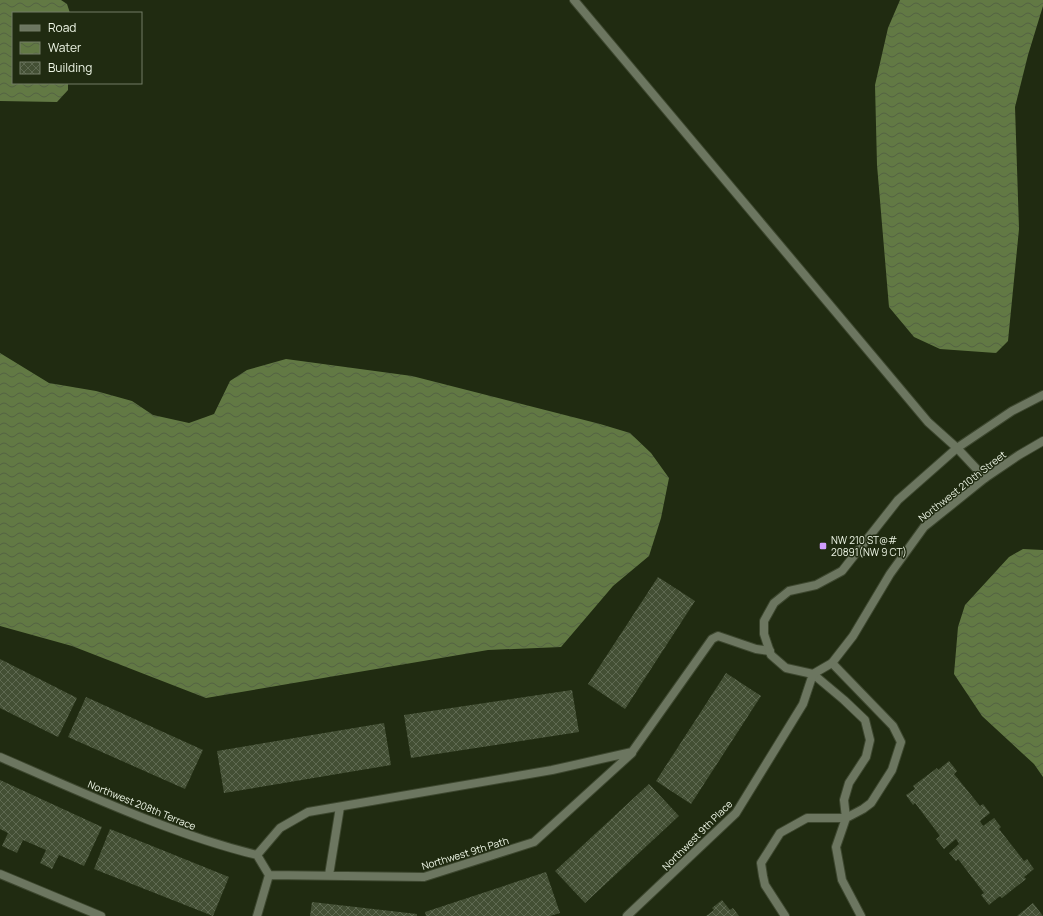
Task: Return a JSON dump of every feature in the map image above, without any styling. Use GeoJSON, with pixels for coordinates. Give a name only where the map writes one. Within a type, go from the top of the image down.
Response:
{"type":"FeatureCollection","features":[{"type":"Feature","properties":{"kind":"street"},"geometry":{"type":"LineString","coordinates":[[574,0],[928,422],[957,448],[985,478]]}},
{"type":"Feature","properties":{"kind":"street"},"geometry":{"type":"LineString","coordinates":[[861,916],[842,880],[836,847],[846,818],[844,800],[847,789],[849,783],[866,757],[870,740],[865,720],[813,674],[786,668],[771,655],[764,634],[764,621],[774,603],[789,591],[816,585],[842,571],[898,500],[957,448],[1012,411],[1043,395]]}},
{"type":"Feature","properties":{"kind":"street","name":"Northwest 210th Street"},"geometry":{"type":"LineString","coordinates":[[813,674],[832,663],[853,636],[890,574],[924,527],[985,478],[1043,441]]}},
{"type":"Feature","properties":{"kind":"street","name":"Northwest 9th Path"},"geometry":{"type":"LineString","coordinates":[[269,875],[424,878],[534,842],[632,752],[712,639],[718,636],[756,650],[770,652]]}},
{"type":"Feature","properties":{"kind":"street"},"geometry":{"type":"LineString","coordinates":[[785,916],[766,886],[762,876],[761,863],[780,833],[807,818],[846,818],[871,803],[892,770],[901,742],[893,726],[832,663]]}},
{"type":"Feature","properties":{"kind":"street","name":"Northwest 9th Place"},"geometry":{"type":"LineString","coordinates":[[627,916],[736,813],[803,704],[813,674]]}},
{"type":"Feature","properties":{"kind":"street"},"geometry":{"type":"LineString","coordinates":[[257,916],[269,875],[257,855],[280,828],[308,812],[552,770],[632,752]]}},
{"type":"Feature","properties":{"kind":"street","name":"Northwest 208th Terrace"},"geometry":{"type":"LineString","coordinates":[[0,756],[130,813],[220,846],[257,855]]}},
{"type":"Feature","properties":{"kind":"street"},"geometry":{"type":"LineString","coordinates":[[329,875],[340,807]]}},
{"type":"Feature","properties":{"kind":"street"},"geometry":{"type":"LineString","coordinates":[[0,874],[101,916]]}},
{"type":"Feature","properties":{"kind":"water"},"geometry":{"type":"Polygon","coordinates":[[[0,0],[61,0],[67,4],[70,12],[12,12],[12,84],[68,84],[68,90],[57,102],[0,101],[0,0]]]}},
{"type":"Feature","properties":{"kind":"water"},"geometry":{"type":"Polygon","coordinates":[[[900,0],[1043,0],[1043,6],[1028,55],[1015,107],[1019,229],[1008,341],[996,353],[940,349],[914,337],[889,307],[877,165],[875,85],[888,28],[900,0]]]}},
{"type":"Feature","properties":{"kind":"water"},"geometry":{"type":"Polygon","coordinates":[[[0,353],[49,383],[96,391],[132,401],[153,415],[189,423],[214,414],[230,381],[247,370],[286,359],[412,376],[630,433],[651,453],[669,478],[661,518],[649,556],[613,586],[561,647],[488,650],[206,698],[72,646],[0,626],[0,353]]]}},
{"type":"Feature","properties":{"kind":"water"},"geometry":{"type":"Polygon","coordinates":[[[1023,549],[1043,550],[1043,777],[1034,764],[982,716],[954,674],[958,627],[965,605],[1009,557],[1023,549]]]}},
{"type":"Feature","properties":{"kind":"building"},"geometry":{"type":"Polygon","coordinates":[[[658,577],[695,601],[625,709],[588,684],[658,577]]]}},
{"type":"Feature","properties":{"kind":"building"},"geometry":{"type":"Polygon","coordinates":[[[0,659],[77,698],[58,737],[0,708],[0,659]]]}},
{"type":"Feature","properties":{"kind":"building"},"geometry":{"type":"Polygon","coordinates":[[[726,673],[761,696],[691,804],[656,781],[726,673]]]}},
{"type":"Feature","properties":{"kind":"building"},"geometry":{"type":"Polygon","coordinates":[[[572,690],[579,732],[411,758],[404,715],[572,690]]]}},
{"type":"Feature","properties":{"kind":"building"},"geometry":{"type":"Polygon","coordinates":[[[86,697],[203,750],[185,789],[68,737],[86,697]]]}},
{"type":"Feature","properties":{"kind":"building"},"geometry":{"type":"Polygon","coordinates":[[[384,723],[391,765],[224,793],[217,751],[384,723]]]}},
{"type":"Feature","properties":{"kind":"building"},"geometry":{"type":"Polygon","coordinates":[[[949,761],[957,771],[954,774],[980,806],[983,804],[990,813],[980,821],[983,826],[994,818],[1001,827],[999,829],[1024,861],[1027,859],[1034,869],[1024,877],[1026,879],[1002,898],[1000,896],[989,905],[981,895],[984,893],[958,859],[956,861],[949,853],[959,844],[956,839],[944,849],[936,839],[940,836],[915,803],[913,805],[906,795],[915,789],[913,786],[949,761]]]}},
{"type":"Feature","properties":{"kind":"building"},"geometry":{"type":"Polygon","coordinates":[[[0,780],[102,827],[84,866],[59,855],[52,869],[40,863],[46,850],[23,840],[17,853],[2,846],[8,833],[0,829],[0,780]]]}},
{"type":"Feature","properties":{"kind":"building"},"geometry":{"type":"Polygon","coordinates":[[[649,784],[679,816],[585,903],[555,871],[649,784]]]}},
{"type":"Feature","properties":{"kind":"building"},"geometry":{"type":"Polygon","coordinates":[[[110,829],[229,877],[213,916],[94,869],[110,829]]]}},
{"type":"Feature","properties":{"kind":"building"},"geometry":{"type":"Polygon","coordinates":[[[546,872],[560,913],[550,916],[426,916],[425,912],[546,872]]]}},
{"type":"Feature","properties":{"kind":"building"},"geometry":{"type":"Polygon","coordinates":[[[722,900],[730,910],[733,908],[739,916],[706,916],[714,910],[712,908],[722,900]]]}},
{"type":"Feature","properties":{"kind":"building"},"geometry":{"type":"Polygon","coordinates":[[[312,902],[417,914],[417,916],[310,916],[312,902]]]}},
{"type":"Feature","properties":{"kind":"building"},"geometry":{"type":"Polygon","coordinates":[[[1033,903],[1043,916],[1017,916],[1033,903]]]}},
{"type":"Feature","properties":{"kind":"place","name":"NW 210 ST@# 20891(NW 9 CT)"},"geometry":{"type":"Point","coordinates":[823,546]}}]}
